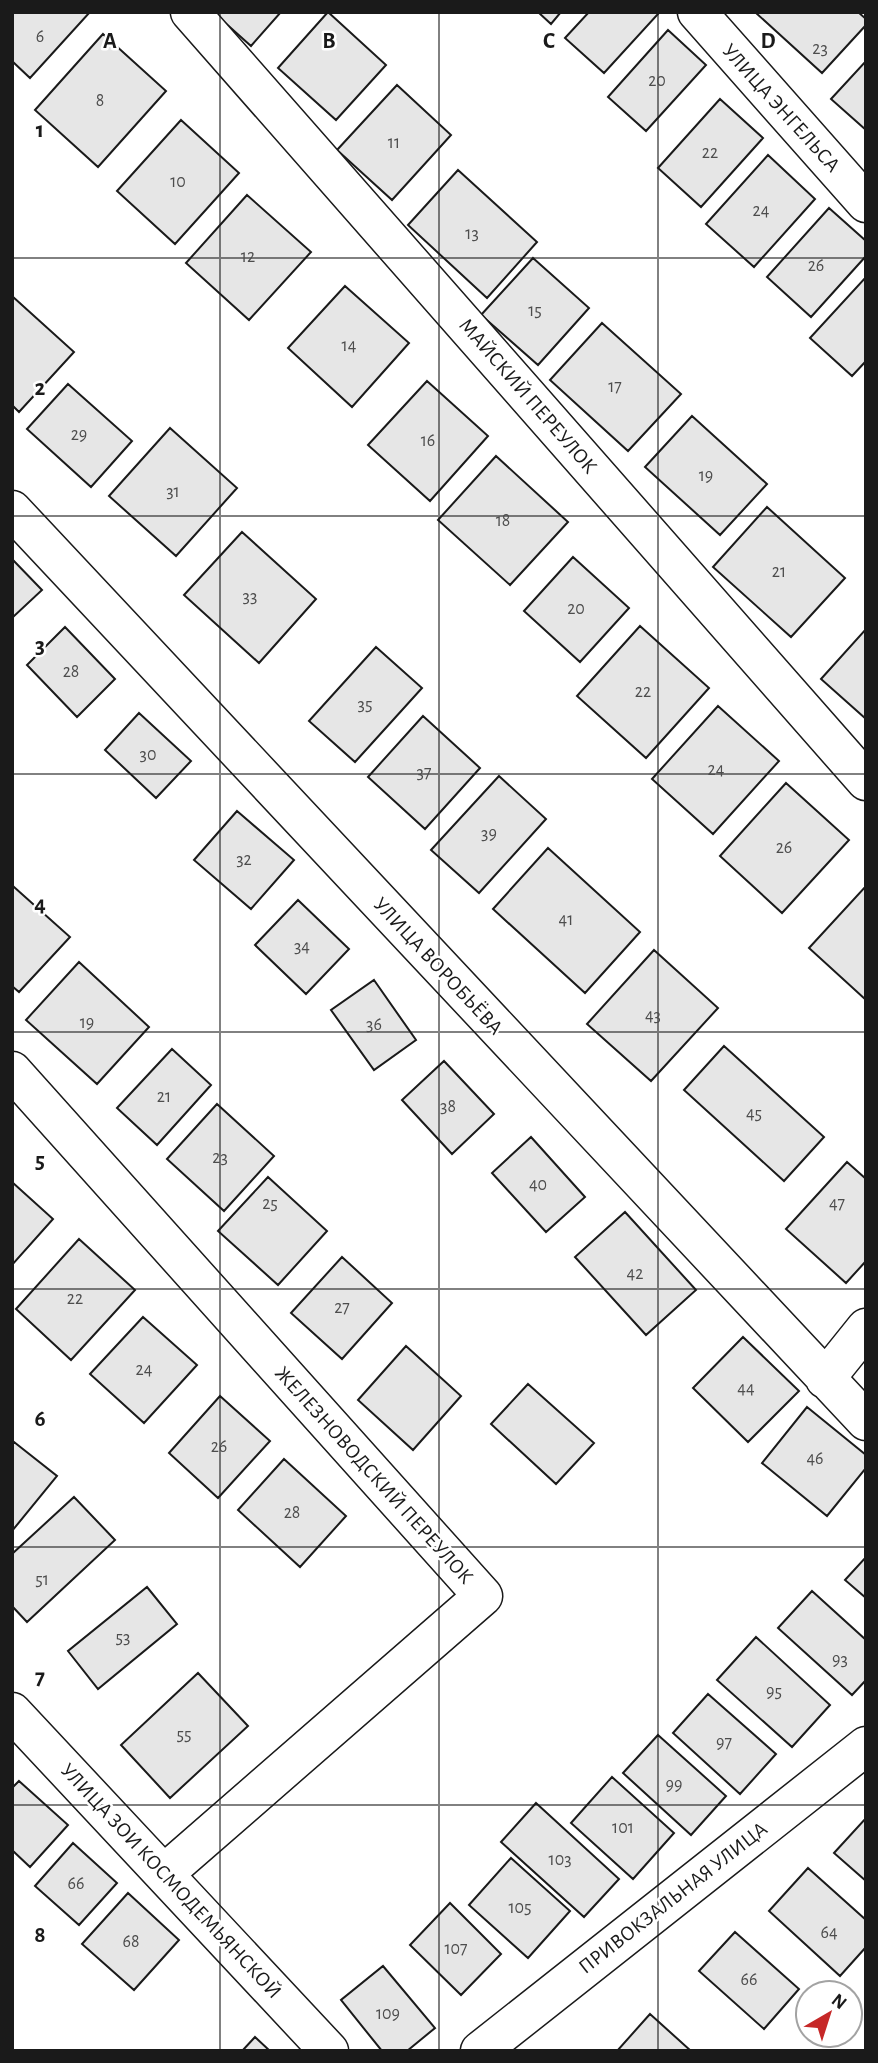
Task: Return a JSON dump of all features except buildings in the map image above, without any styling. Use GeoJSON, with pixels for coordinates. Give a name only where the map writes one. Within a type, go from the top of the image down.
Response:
{"type":"FeatureCollection","features":[{"type":"Feature","properties":{"kind":"street","name":"МАЙСКИЙ ПЕРЕУЛОК"},"geometry":{"type":"LineString","coordinates":[[190,12],[866,781]]}},
{"type":"Feature","properties":{"kind":"street","name":"УЛИЦА ЭНГЕЛЬСА"},"geometry":{"type":"LineString","coordinates":[[696,12],[866,203]]}},
{"type":"Feature","properties":{"kind":"street","name":"УЛИЦА ВОРОБЬЁВА"},"geometry":{"type":"LineString","coordinates":[[12,510],[866,1420]]}},
{"type":"Feature","properties":{"kind":"street","name":"ЖЕЛЕЗНОВОДСКИЙ ПЕРЕУЛОК"},"geometry":{"type":"LineString","coordinates":[[12,1071],[483,1596],[165,1873]]}},
{"type":"Feature","properties":{"kind":"street"},"geometry":{"type":"LineString","coordinates":[[825,1379],[866,1328]]}},
{"type":"Feature","properties":{"kind":"street","name":"УЛИЦА ЗОИ КОСМОДЕМЬЯНСКОЙ"},"geometry":{"type":"LineString","coordinates":[[12,1712],[330,2051]]}},
{"type":"Feature","properties":{"kind":"street","name":"ПРИВОКЗАЛЬНАЯ УЛИЦА"},"geometry":{"type":"LineString","coordinates":[[480,2051],[866,1746]]}}]}
